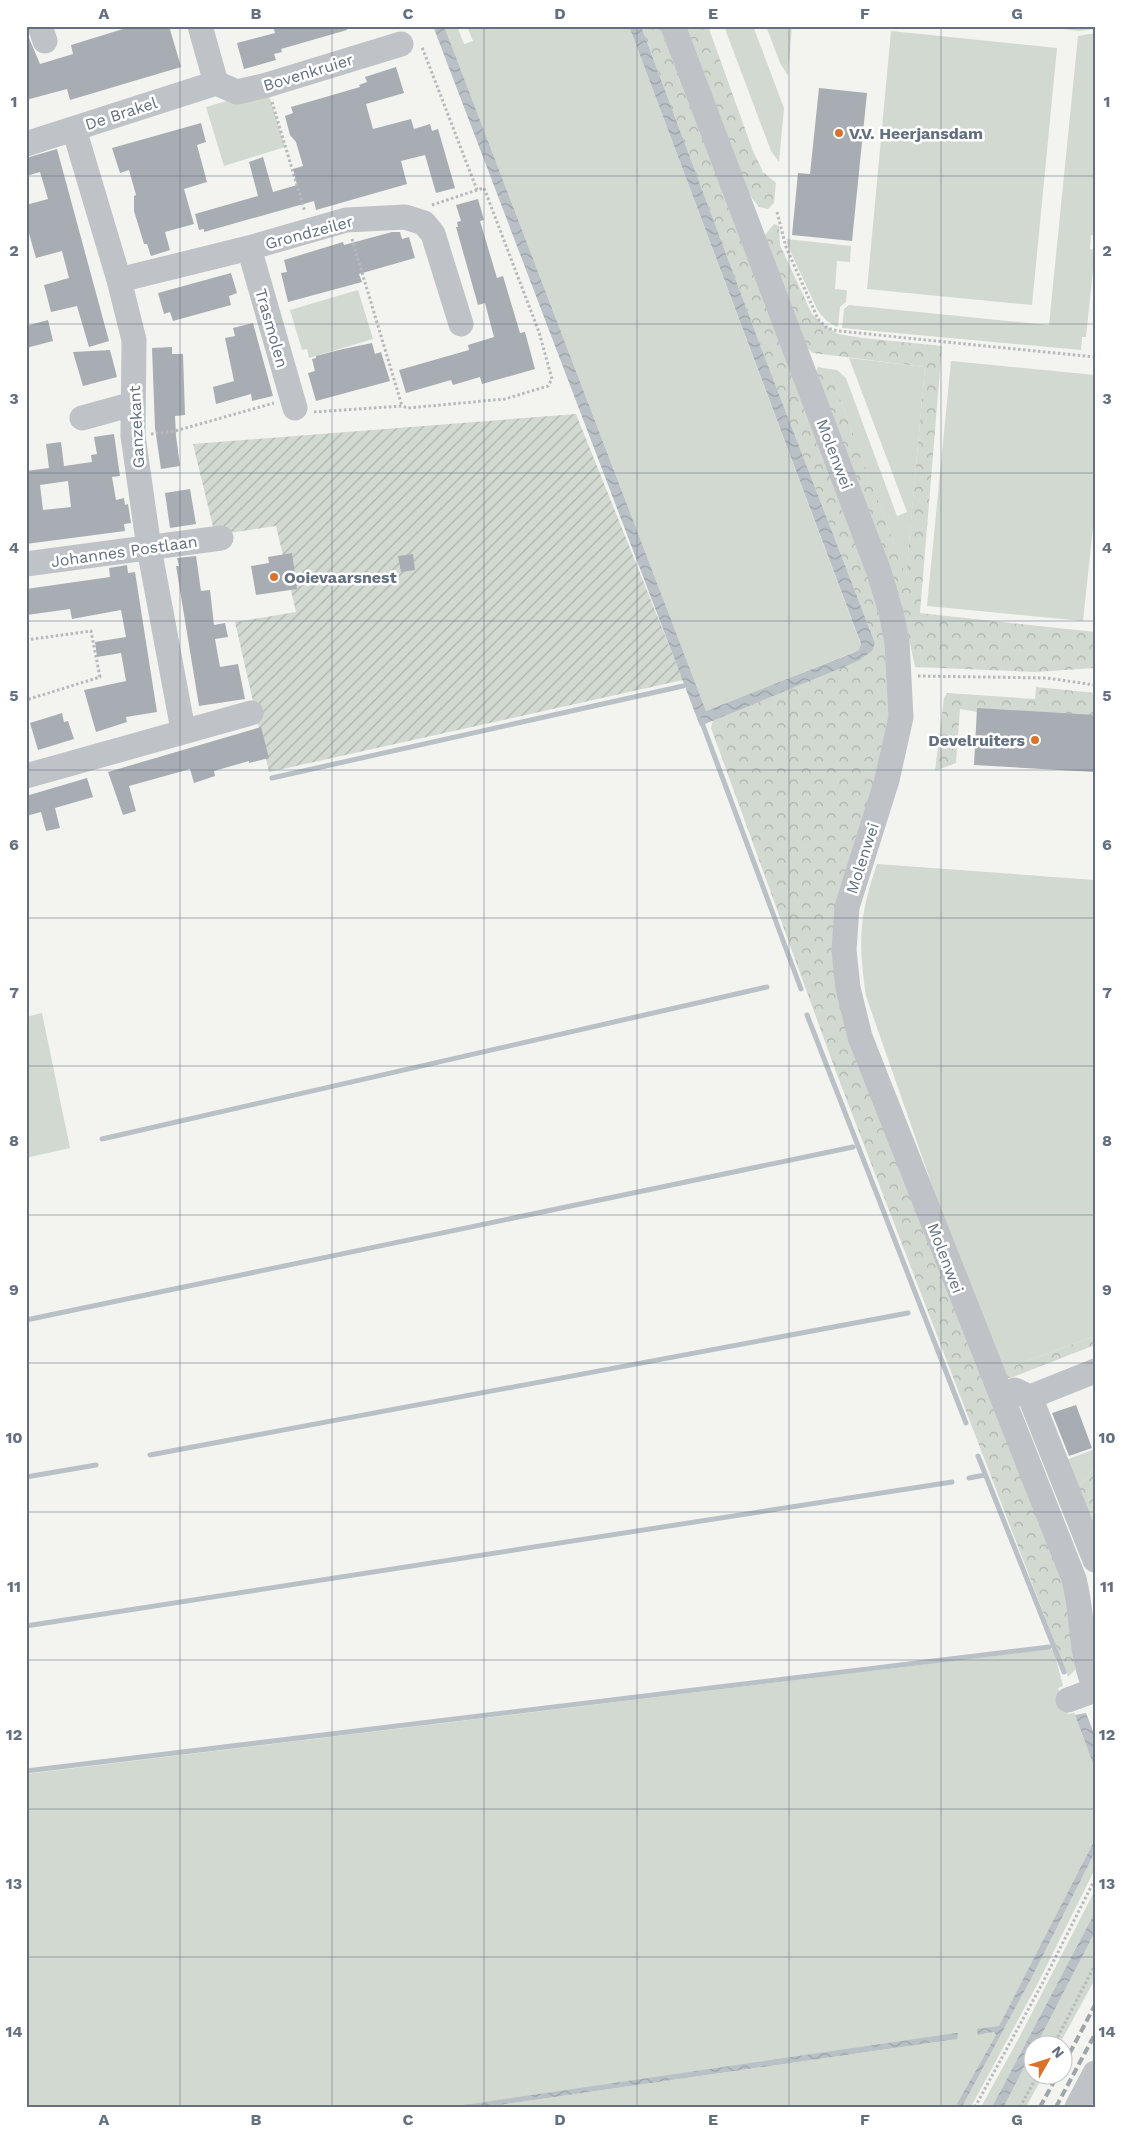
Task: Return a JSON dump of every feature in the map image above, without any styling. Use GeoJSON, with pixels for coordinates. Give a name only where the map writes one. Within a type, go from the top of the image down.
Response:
{"type":"FeatureCollection","features":[{"type":"Feature","properties":{"kind":"street"},"geometry":{"type":"LineString","coordinates":[[200,26],[216,83]]}},
{"type":"Feature","properties":{"kind":"street","name":"Molenwei"},"geometry":{"type":"LineString","coordinates":[[673,26],[879,572],[898,642],[901,716],[894,751],[847,907],[844,950],[848,988],[860,1037],[996,1386],[1074,1579],[1079,1599],[1086,1668],[1095,1689]]}},
{"type":"Feature","properties":{"kind":"street","name":"Bovenkruier"},"geometry":{"type":"LineString","coordinates":[[216,83],[237,92],[267,85],[410,41]]}},
{"type":"Feature","properties":{"kind":"street","name":"De Brakel"},"geometry":{"type":"LineString","coordinates":[[26,144],[216,83]]}},
{"type":"Feature","properties":{"kind":"street","name":"Ganzekant"},"geometry":{"type":"LineString","coordinates":[[74,128],[119,280],[134,340],[133,436],[149,548],[183,730]]}},
{"type":"Feature","properties":{"kind":"street","name":"Grondzeiler"},"geometry":{"type":"LineString","coordinates":[[119,280],[249,248],[346,220],[405,217],[424,223],[433,234],[461,324]]}},
{"type":"Feature","properties":{"kind":"street","name":"Trasmolen"},"geometry":{"type":"LineString","coordinates":[[249,248],[295,408]]}},
{"type":"Feature","properties":{"kind":"street"},"geometry":{"type":"LineString","coordinates":[[82,418],[133,404]]}},
{"type":"Feature","properties":{"kind":"street","name":"Johannes Postlaan"},"geometry":{"type":"LineString","coordinates":[[26,564],[221,538]]}},
{"type":"Feature","properties":{"kind":"street"},"geometry":{"type":"LineString","coordinates":[[26,776],[183,730],[251,713]]}},
{"type":"Feature","properties":{"kind":"street"},"geometry":{"type":"LineString","coordinates":[[996,1386],[1004,1386],[1030,1396],[1095,1371]]}},
{"type":"Feature","properties":{"kind":"street"},"geometry":{"type":"LineString","coordinates":[[1030,1396],[1095,1560]]}},
{"type":"Feature","properties":{"kind":"street"},"geometry":{"type":"LineString","coordinates":[[1068,1700],[1095,1689]]}},
{"type":"Feature","properties":{"kind":"street"},"geometry":{"type":"LineString","coordinates":[[1076,2107],[1095,2073]]}},
{"type":"Feature","properties":{"kind":"path"},"geometry":{"type":"LineString","coordinates":[[410,41],[477,190]]}},
{"type":"Feature","properties":{"kind":"path"},"geometry":{"type":"LineString","coordinates":[[267,85],[310,230]]}},
{"type":"Feature","properties":{"kind":"path"},"geometry":{"type":"LineString","coordinates":[[133,436],[175,431],[286,400],[288,410],[312,404],[315,413],[402,406],[408,408],[505,399],[548,386],[552,379],[539,332],[484,188],[430,206],[405,217]]}},
{"type":"Feature","properties":{"kind":"path"},"geometry":{"type":"LineString","coordinates":[[778,212],[786,247],[818,319],[827,328],[838,331],[1095,356]]}},
{"type":"Feature","properties":{"kind":"path"},"geometry":{"type":"LineString","coordinates":[[346,220],[402,406]]}},
{"type":"Feature","properties":{"kind":"path"},"geometry":{"type":"LineString","coordinates":[[26,640],[91,631],[100,677],[26,700]]}},
{"type":"Feature","properties":{"kind":"path"},"geometry":{"type":"LineString","coordinates":[[900,676],[1047,678],[1095,684]]}},
{"type":"Feature","properties":{"kind":"path"},"geometry":{"type":"LineString","coordinates":[[976,2107],[1042,1984],[1095,1879]]}},
{"type":"Feature","properties":{"kind":"path"},"geometry":{"type":"LineString","coordinates":[[1058,2036],[1095,1965]]}},
{"type":"Feature","properties":{"kind":"path"},"geometry":{"type":"LineString","coordinates":[[1020,2107],[1032,2086]]}},
{"type":"Feature","properties":{"kind":"green space"},"geometry":{"type":"Polygon","coordinates":[[[444,26],[457,26],[464,44],[473,41],[467,26],[629,26],[861,645],[859,650],[706,711],[444,26]]]}},
{"type":"Feature","properties":{"kind":"green space"},"geometry":{"type":"Polygon","coordinates":[[[641,26],[669,26],[887,629],[891,715],[837,940],[1074,1599],[1075,1670],[1068,1677],[836,1072],[711,728],[713,720],[875,643],[762,350],[641,26]]]}},
{"type":"Feature","properties":{"kind":"green space"},"geometry":{"type":"Polygon","coordinates":[[[686,26],[708,26],[753,151],[763,172],[776,183],[774,203],[768,209],[759,207],[748,193],[686,26]]]}},
{"type":"Feature","properties":{"kind":"green space"},"geometry":{"type":"Polygon","coordinates":[[[724,26],[753,26],[784,108],[779,162],[771,151],[724,26]]]}},
{"type":"Feature","properties":{"kind":"green space"},"geometry":{"type":"Polygon","coordinates":[[[766,26],[792,26],[788,76],[780,63],[766,26]]]}},
{"type":"Feature","properties":{"kind":"green space"},"geometry":{"type":"Polygon","coordinates":[[[1037,26],[1095,26],[1095,29],[1079,31],[1037,26]]]}},
{"type":"Feature","properties":{"kind":"green space"},"geometry":{"type":"Polygon","coordinates":[[[891,31],[1057,48],[1032,305],[867,289],[891,31]]]}},
{"type":"Feature","properties":{"kind":"green space"},"geometry":{"type":"Polygon","coordinates":[[[1095,33],[1095,235],[1091,235],[1090,249],[1095,250],[1086,337],[1082,337],[1081,350],[842,328],[844,309],[849,305],[1049,325],[1078,36],[1095,33]]]}},
{"type":"Feature","properties":{"kind":"green space"},"geometry":{"type":"Polygon","coordinates":[[[267,89],[285,147],[224,166],[206,107],[267,89]]]}},
{"type":"Feature","properties":{"kind":"green space"},"geometry":{"type":"Polygon","coordinates":[[[774,224],[779,226],[780,245],[812,314],[825,326],[838,334],[942,346],[920,613],[1095,632],[1095,668],[1035,672],[915,667],[901,601],[815,373],[818,367],[829,369],[906,576],[925,367],[813,353],[805,346],[764,236],[774,224]]]}},
{"type":"Feature","properties":{"kind":"green space"},"geometry":{"type":"Polygon","coordinates":[[[787,239],[851,246],[850,262],[837,261],[835,289],[847,290],[846,302],[840,307],[838,327],[826,320],[817,309],[787,244],[787,239]]]}},
{"type":"Feature","properties":{"kind":"green space"},"geometry":{"type":"Polygon","coordinates":[[[358,290],[373,339],[309,358],[307,349],[302,350],[290,310],[358,290]]]}},
{"type":"Feature","properties":{"kind":"green space"},"geometry":{"type":"Polygon","coordinates":[[[849,358],[925,367],[906,577],[829,369],[837,370],[846,378],[897,516],[907,512],[849,358]]]}},
{"type":"Feature","properties":{"kind":"green space"},"geometry":{"type":"Polygon","coordinates":[[[951,361],[1095,375],[1095,509],[1083,621],[927,606],[951,361]]]}},
{"type":"Feature","properties":{"kind":"green space"},"geometry":{"type":"Polygon","coordinates":[[[576,414],[683,680],[269,772],[235,622],[296,612],[276,526],[215,535],[193,444],[576,414]]]}},
{"type":"Feature","properties":{"kind":"green space"},"geometry":{"type":"Polygon","coordinates":[[[1036,687],[1095,693],[1095,769],[984,713],[960,709],[956,763],[935,771],[944,698],[947,693],[1035,699],[1036,687]]]}},
{"type":"Feature","properties":{"kind":"green space"},"geometry":{"type":"Polygon","coordinates":[[[877,864],[1095,880],[1095,1336],[997,1372],[866,996],[861,944],[862,929],[867,899],[877,864]]]}},
{"type":"Feature","properties":{"kind":"green space"},"geometry":{"type":"Polygon","coordinates":[[[42,1013],[70,1148],[26,1158],[26,1017],[42,1013]]]}},
{"type":"Feature","properties":{"kind":"green space"},"geometry":{"type":"Polygon","coordinates":[[[1095,1336],[1095,1345],[1011,1378],[1000,1377],[997,1372],[1095,1336]]]}},
{"type":"Feature","properties":{"kind":"green space"},"geometry":{"type":"Polygon","coordinates":[[[1095,1449],[1095,1467],[1074,1494],[1061,1462],[1095,1449]]]}},
{"type":"Feature","properties":{"kind":"green space"},"geometry":{"type":"Polygon","coordinates":[[[1095,1467],[1095,1540],[1074,1494],[1095,1467]]]}},
{"type":"Feature","properties":{"kind":"green space"},"geometry":{"type":"Polygon","coordinates":[[[1051,1649],[1054,1651],[1063,1686],[1058,1688],[1068,1714],[1074,1713],[1075,1715],[1095,1769],[1095,1839],[999,2027],[978,2035],[995,2032],[996,2035],[955,2107],[486,2107],[957,2039],[450,2107],[26,2107],[26,1774],[1051,1649]]]}},
{"type":"Feature","properties":{"kind":"green space"},"geometry":{"type":"Polygon","coordinates":[[[1095,1852],[1095,1869],[1038,1983],[971,2107],[962,2107],[1031,1979],[1095,1852]]]}},
{"type":"Feature","properties":{"kind":"green space"},"geometry":{"type":"Polygon","coordinates":[[[1095,1890],[1095,1912],[1030,2036],[1024,2036],[1024,2046],[992,2107],[981,2107],[1019,2038],[1095,1890]]]}},
{"type":"Feature","properties":{"kind":"green space"},"geometry":{"type":"Polygon","coordinates":[[[1095,1932],[1095,1979],[1064,2036],[1041,2036],[1095,1932]]]}},
{"type":"Feature","properties":{"kind":"green space"},"geometry":{"type":"Polygon","coordinates":[[[1024,2067],[1024,2086],[1038,2086],[1026,2107],[1003,2107],[1024,2067]]]}},
{"type":"Feature","properties":{"kind":"water"},"geometry":{"type":"Polygon","coordinates":[[[433,26],[444,26],[706,711],[850,654],[859,650],[861,644],[629,26],[641,26],[762,350],[875,643],[872,651],[858,661],[700,726],[433,26]]]}},
{"type":"Feature","properties":{"kind":"water"},"geometry":{"type":"Polygon","coordinates":[[[1086,1713],[1095,1736],[1095,1769],[1075,1715],[1086,1713]]]}},
{"type":"Feature","properties":{"kind":"water"},"geometry":{"type":"Polygon","coordinates":[[[1095,1839],[1095,1852],[1031,1979],[962,2107],[955,2107],[996,2035],[994,2032],[978,2035],[977,2029],[999,2026],[1095,1839]]]}},
{"type":"Feature","properties":{"kind":"water"},"geometry":{"type":"Polygon","coordinates":[[[1095,1912],[1095,1932],[1041,2036],[1030,2036],[1095,1912]]]}},
{"type":"Feature","properties":{"kind":"water"},"geometry":{"type":"Polygon","coordinates":[[[958,2033],[957,2039],[486,2107],[450,2107],[958,2033]]]}},
{"type":"Feature","properties":{"kind":"water"},"geometry":{"type":"Polygon","coordinates":[[[1024,2046],[1024,2067],[1004,2106],[992,2107],[1024,2046]]]}},
{"type":"Feature","properties":{"kind":"building"},"geometry":{"type":"Polygon","coordinates":[[[123,26],[169,26],[181,67],[70,100],[67,89],[26,100],[26,31],[40,64],[73,54],[71,45],[123,29],[123,26]]]}},
{"type":"Feature","properties":{"kind":"building"},"geometry":{"type":"Polygon","coordinates":[[[273,26],[346,26],[347,30],[281,49],[282,52],[274,54],[276,60],[244,69],[237,43],[275,33],[273,26]]]}},
{"type":"Feature","properties":{"kind":"building"},"geometry":{"type":"Polygon","coordinates":[[[396,67],[404,93],[366,104],[373,129],[411,119],[414,129],[430,124],[432,131],[438,129],[455,188],[436,193],[425,155],[401,161],[407,184],[316,210],[314,201],[204,232],[204,229],[199,230],[195,214],[258,196],[249,162],[263,157],[273,192],[297,185],[293,169],[303,166],[296,142],[290,135],[285,116],[293,113],[291,107],[360,87],[359,85],[367,82],[365,77],[396,67]]]}},
{"type":"Feature","properties":{"kind":"building","name":"V.V. Heerjansdam"},"geometry":{"type":"Polygon","coordinates":[[[819,88],[867,93],[852,241],[792,235],[798,173],[810,174],[819,88]]]}},
{"type":"Feature","properties":{"kind":"building"},"geometry":{"type":"Polygon","coordinates":[[[201,123],[206,142],[197,145],[207,182],[184,189],[194,224],[165,232],[170,250],[151,256],[147,244],[144,244],[134,211],[134,196],[136,195],[129,170],[120,173],[112,148],[201,123]]]}},
{"type":"Feature","properties":{"kind":"building"},"geometry":{"type":"Polygon","coordinates":[[[57,149],[109,341],[89,347],[77,306],[51,312],[44,285],[69,278],[62,251],[36,258],[26,223],[26,205],[48,199],[40,172],[26,176],[26,158],[57,149]]]}},
{"type":"Feature","properties":{"kind":"building"},"geometry":{"type":"Polygon","coordinates":[[[478,199],[484,220],[480,221],[497,278],[503,276],[520,333],[525,332],[535,369],[482,384],[480,377],[453,385],[451,380],[406,393],[399,370],[469,350],[468,345],[494,337],[485,303],[478,305],[456,227],[458,227],[457,222],[461,221],[456,205],[478,199]]]}},
{"type":"Feature","properties":{"kind":"building"},"geometry":{"type":"Polygon","coordinates":[[[392,232],[400,232],[402,239],[409,237],[415,258],[359,274],[362,282],[288,302],[281,273],[287,272],[284,260],[343,242],[344,245],[392,232]]]}},
{"type":"Feature","properties":{"kind":"building"},"geometry":{"type":"Polygon","coordinates":[[[231,273],[237,293],[229,296],[231,305],[173,321],[170,312],[164,314],[158,293],[231,273]]]}},
{"type":"Feature","properties":{"kind":"building"},"geometry":{"type":"Polygon","coordinates":[[[48,320],[53,341],[26,348],[26,326],[48,320]]]}},
{"type":"Feature","properties":{"kind":"building"},"geometry":{"type":"Polygon","coordinates":[[[253,323],[273,396],[252,401],[251,394],[216,404],[213,387],[234,381],[225,338],[235,336],[233,328],[253,323]]]}},
{"type":"Feature","properties":{"kind":"building"},"geometry":{"type":"Polygon","coordinates":[[[372,343],[375,354],[381,352],[390,381],[316,401],[308,373],[315,371],[312,359],[316,358],[316,356],[372,343]]]}},
{"type":"Feature","properties":{"kind":"building"},"geometry":{"type":"Polygon","coordinates":[[[172,347],[172,354],[183,354],[185,415],[175,416],[180,466],[161,469],[155,428],[152,348],[172,347]]]}},
{"type":"Feature","properties":{"kind":"building"},"geometry":{"type":"Polygon","coordinates":[[[110,350],[117,377],[83,386],[73,352],[110,350]]]}},
{"type":"Feature","properties":{"kind":"building"},"geometry":{"type":"Polygon","coordinates":[[[114,434],[120,476],[112,477],[116,500],[124,498],[125,505],[128,504],[131,523],[124,524],[125,531],[26,544],[26,471],[49,468],[46,444],[61,442],[64,466],[92,462],[91,455],[97,454],[94,437],[114,434]],[[68,481],[40,485],[43,510],[71,507],[68,481]]]}},
{"type":"Feature","properties":{"kind":"building"},"geometry":{"type":"Polygon","coordinates":[[[190,489],[196,524],[170,528],[165,493],[190,489]]]}},
{"type":"Feature","properties":{"kind":"building","name":"Ooievaarsnest"},"geometry":{"type":"Polygon","coordinates":[[[292,553],[297,589],[256,595],[251,566],[269,563],[268,557],[292,553]]]}},
{"type":"Feature","properties":{"kind":"building"},"geometry":{"type":"Polygon","coordinates":[[[413,554],[415,570],[401,572],[398,556],[413,554]]]}},
{"type":"Feature","properties":{"kind":"building"},"geometry":{"type":"Polygon","coordinates":[[[196,556],[201,591],[210,590],[214,625],[225,623],[228,637],[215,639],[220,667],[238,664],[245,699],[199,706],[176,566],[179,566],[177,558],[196,556]]]}},
{"type":"Feature","properties":{"kind":"building"},"geometry":{"type":"Polygon","coordinates":[[[127,565],[128,573],[135,572],[157,712],[126,717],[127,722],[96,732],[84,690],[126,681],[121,653],[97,657],[95,642],[126,637],[121,610],[72,619],[70,609],[27,615],[26,589],[110,577],[109,568],[127,565]]]}},
{"type":"Feature","properties":{"kind":"building","name":"Develruiters"},"geometry":{"type":"Polygon","coordinates":[[[977,708],[1095,715],[1095,772],[974,765],[977,708]]]}},
{"type":"Feature","properties":{"kind":"building"},"geometry":{"type":"Polygon","coordinates":[[[62,713],[64,722],[68,721],[74,739],[38,750],[30,723],[62,713]]]}},
{"type":"Feature","properties":{"kind":"building"},"geometry":{"type":"Polygon","coordinates":[[[261,727],[269,758],[249,763],[249,761],[214,771],[215,776],[194,783],[190,769],[129,786],[136,811],[123,815],[108,772],[261,727]]]}},
{"type":"Feature","properties":{"kind":"building"},"geometry":{"type":"Polygon","coordinates":[[[87,778],[93,797],[55,808],[60,828],[46,831],[41,812],[26,816],[26,796],[87,778]]]}},
{"type":"Feature","properties":{"kind":"building"},"geometry":{"type":"Polygon","coordinates":[[[1076,1405],[1092,1448],[1069,1456],[1052,1413],[1076,1405]]]}},
{"type":"Feature","properties":{"kind":"waterway"},"geometry":{"type":"LineString","coordinates":[[272,778],[683,686]]}},
{"type":"Feature","properties":{"kind":"waterway"},"geometry":{"type":"LineString","coordinates":[[701,720],[801,989]]}},
{"type":"Feature","properties":{"kind":"waterway"},"geometry":{"type":"LineString","coordinates":[[102,1139],[767,987]]}},
{"type":"Feature","properties":{"kind":"waterway"},"geometry":{"type":"LineString","coordinates":[[807,1015],[966,1423]]}},
{"type":"Feature","properties":{"kind":"waterway"},"geometry":{"type":"LineString","coordinates":[[26,1320],[853,1147]]}},
{"type":"Feature","properties":{"kind":"waterway"},"geometry":{"type":"LineString","coordinates":[[150,1455],[908,1313]]}},
{"type":"Feature","properties":{"kind":"waterway"},"geometry":{"type":"LineString","coordinates":[[978,1456],[1064,1672]]}},
{"type":"Feature","properties":{"kind":"waterway"},"geometry":{"type":"LineString","coordinates":[[26,1477],[96,1465]]}},
{"type":"Feature","properties":{"kind":"waterway"},"geometry":{"type":"LineString","coordinates":[[969,1478],[985,1475]]}},
{"type":"Feature","properties":{"kind":"waterway"},"geometry":{"type":"LineString","coordinates":[[26,1626],[952,1482]]}},
{"type":"Feature","properties":{"kind":"waterway"},"geometry":{"type":"LineString","coordinates":[[26,1771],[1049,1647]]}},
{"type":"Feature","properties":{"kind":"railway"},"geometry":{"type":"LineString","coordinates":[[1074,2045],[1095,2005]]}},
{"type":"Feature","properties":{"kind":"railway"},"geometry":{"type":"LineString","coordinates":[[1056,2107],[1095,2034]]}},
{"type":"Feature","properties":{"kind":"railway"},"geometry":{"type":"LineString","coordinates":[[1040,2107],[1052,2086]]}},
{"type":"Feature","properties":{"kind":"place","name":"V.V. Heerjansdam"},"geometry":{"type":"Point","coordinates":[839,133]}},
{"type":"Feature","properties":{"kind":"place","name":"Ooievaarsnest"},"geometry":{"type":"Point","coordinates":[274,577]}},
{"type":"Feature","properties":{"kind":"place","name":"Develruiters"},"geometry":{"type":"Point","coordinates":[1035,740]}}]}
